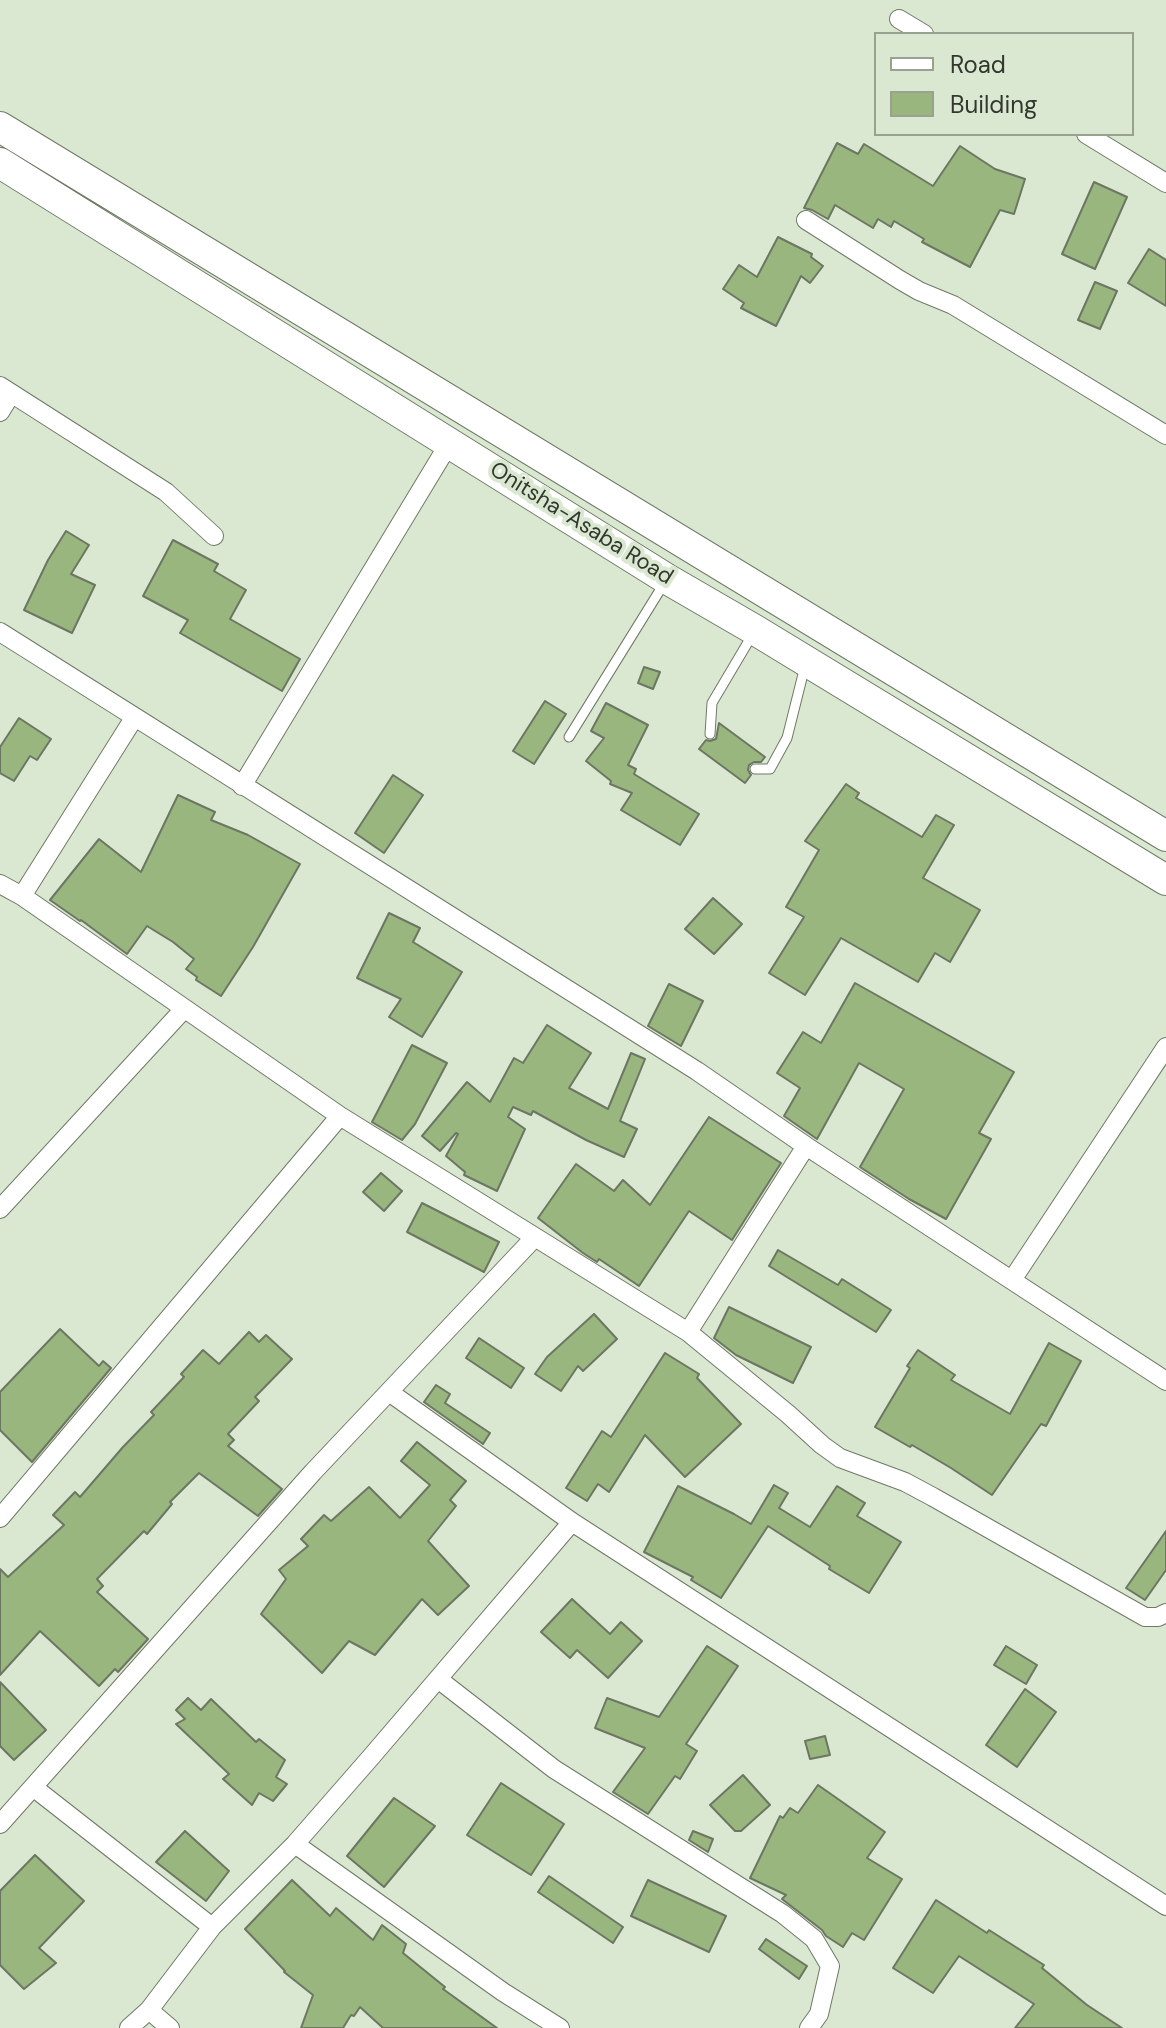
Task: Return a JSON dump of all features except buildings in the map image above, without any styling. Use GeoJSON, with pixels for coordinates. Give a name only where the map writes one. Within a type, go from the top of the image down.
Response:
{"type":"FeatureCollection","features":[{"type":"Feature","properties":{"kind":"highway"},"geometry":{"type":"LineString","coordinates":[[0,127],[1166,836]]}},
{"type":"Feature","properties":{"kind":"highway","name":"Onitsha-Asaba Road"},"geometry":{"type":"LineString","coordinates":[[0,163],[667,579],[1166,880]]}},
{"type":"Feature","properties":{"kind":"highway"},"geometry":{"type":"LineString","coordinates":[[857,692],[869,656]]}},
{"type":"Feature","properties":{"kind":"street"},"geometry":{"type":"LineString","coordinates":[[899,19],[921,32]]}},
{"type":"Feature","properties":{"kind":"street"},"geometry":{"type":"LineString","coordinates":[[1089,136],[1166,183]]}},
{"type":"Feature","properties":{"kind":"street"},"geometry":{"type":"LineString","coordinates":[[806,220],[900,280],[953,305],[1166,435]]}},
{"type":"Feature","properties":{"kind":"street"},"geometry":{"type":"LineString","coordinates":[[0,412],[6,390],[166,492],[214,536]]}},
{"type":"Feature","properties":{"kind":"street"},"geometry":{"type":"LineString","coordinates":[[242,786],[450,442]]}},
{"type":"Feature","properties":{"kind":"street"},"geometry":{"type":"LineString","coordinates":[[0,632],[697,1071],[806,1146],[1166,1381]]}},
{"type":"Feature","properties":{"kind":"street"},"geometry":{"type":"LineString","coordinates":[[22,896],[134,718]]}},
{"type":"Feature","properties":{"kind":"street"},"geometry":{"type":"LineString","coordinates":[[0,884],[22,896],[340,1116],[688,1332],[840,1458],[905,1482],[1119,1605],[1145,1617],[1158,1617],[1166,1613]]}},
{"type":"Feature","properties":{"kind":"street"},"geometry":{"type":"LineString","coordinates":[[0,1209],[184,1009]]}},
{"type":"Feature","properties":{"kind":"street"},"geometry":{"type":"LineString","coordinates":[[1012,1280],[1166,1047]]}},
{"type":"Feature","properties":{"kind":"street"},"geometry":{"type":"LineString","coordinates":[[0,1518],[340,1116]]}},
{"type":"Feature","properties":{"kind":"street"},"geometry":{"type":"LineString","coordinates":[[688,1332],[806,1146]]}},
{"type":"Feature","properties":{"kind":"street"},"geometry":{"type":"LineString","coordinates":[[0,1824],[313,1472],[535,1237]]}},
{"type":"Feature","properties":{"kind":"street"},"geometry":{"type":"LineString","coordinates":[[389,1392],[572,1522],[1166,1906]]}},
{"type":"Feature","properties":{"kind":"street"},"geometry":{"type":"LineString","coordinates":[[129,2028],[149,2010],[212,1927],[295,1844],[572,1522]]}},
{"type":"Feature","properties":{"kind":"street"},"geometry":{"type":"LineString","coordinates":[[438,1679],[554,1769],[783,1914],[814,1939],[830,1966],[819,2014],[809,2028]]}},
{"type":"Feature","properties":{"kind":"street"},"geometry":{"type":"LineString","coordinates":[[33,1787],[212,1927]]}},
{"type":"Feature","properties":{"kind":"street"},"geometry":{"type":"LineString","coordinates":[[295,1844],[503,1992],[560,2028]]}},
{"type":"Feature","properties":{"kind":"street"},"geometry":{"type":"LineString","coordinates":[[149,2010],[170,2028]]}},
{"type":"Feature","properties":{"kind":"lane"},"geometry":{"type":"LineString","coordinates":[[569,737],[667,579]]}},
{"type":"Feature","properties":{"kind":"lane"},"geometry":{"type":"LineString","coordinates":[[710,734],[712,703],[755,630]]}},
{"type":"Feature","properties":{"kind":"lane"},"geometry":{"type":"LineString","coordinates":[[755,769],[770,769],[787,738],[807,661]]}}]}
